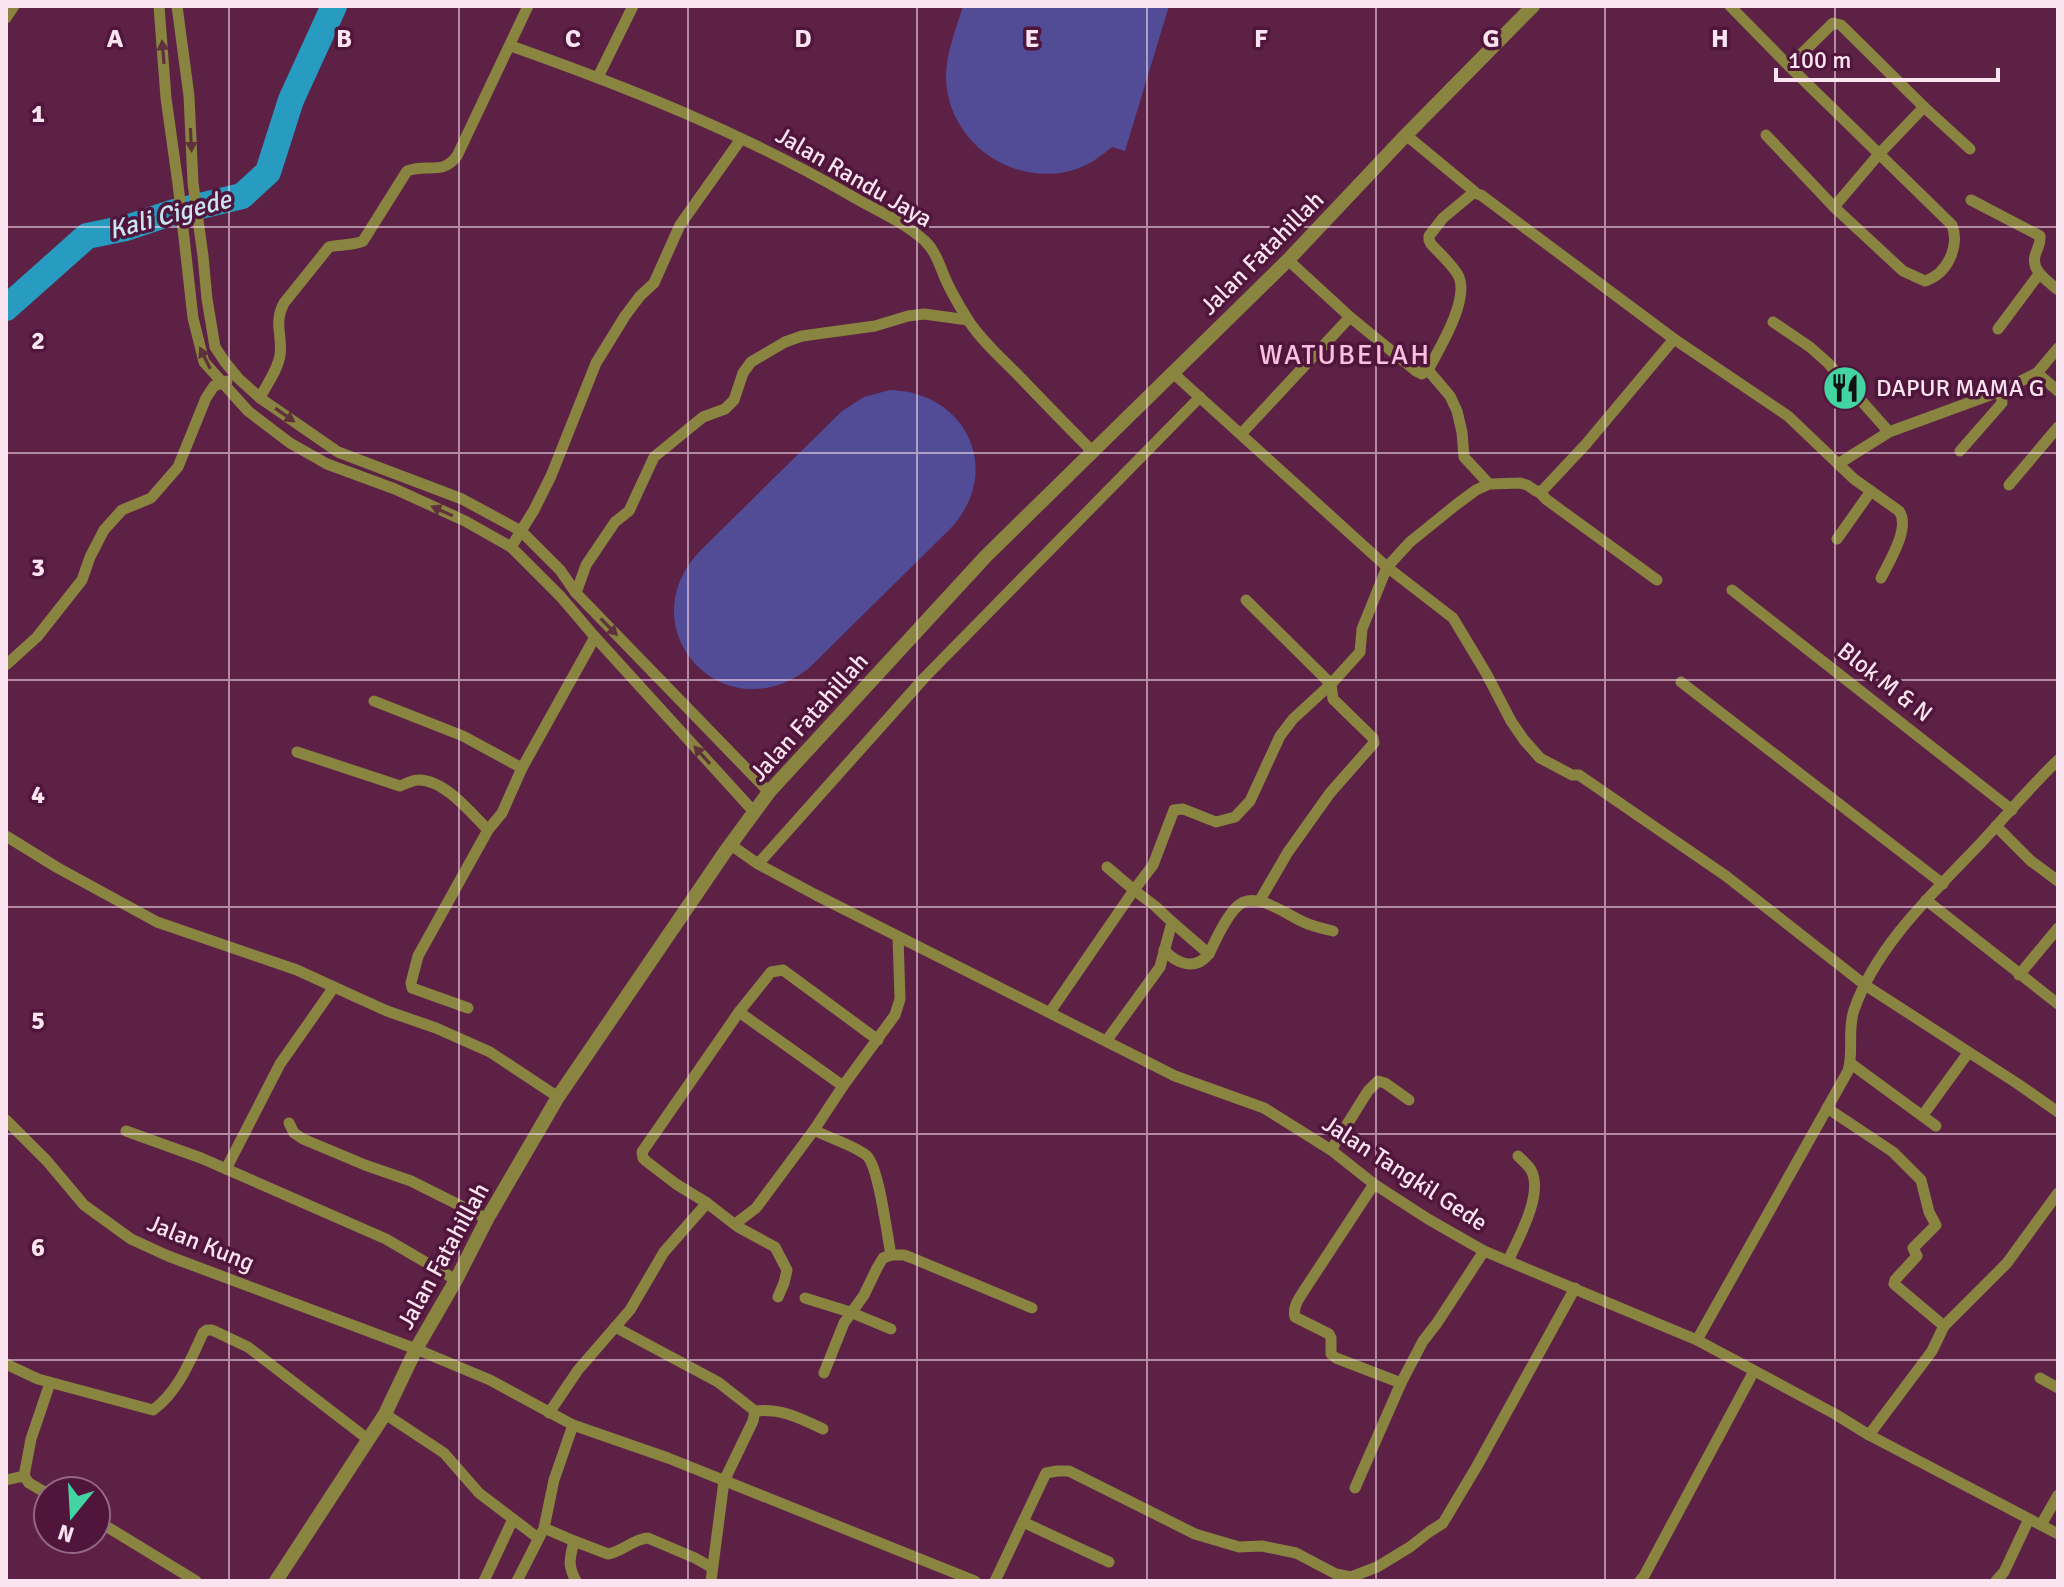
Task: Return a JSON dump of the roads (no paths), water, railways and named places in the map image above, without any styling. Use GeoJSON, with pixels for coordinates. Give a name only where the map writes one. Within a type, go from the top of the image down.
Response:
{"type":"FeatureCollection","features":[{"type":"Feature","properties":{"kind":"street"},"geometry":{"type":"LineString","coordinates":[[6,18],[14,6]]}},
{"type":"Feature","properties":{"kind":"street"},"geometry":{"type":"LineString","coordinates":[[159,6],[166,98],[193,318],[204,362],[248,411],[290,443],[327,464],[395,489],[465,521],[511,547],[561,597],[755,813]]}},
{"type":"Feature","properties":{"kind":"street"},"geometry":{"type":"LineString","coordinates":[[177,6],[189,96],[193,183],[207,299],[215,347],[238,378],[260,398],[338,452],[462,499],[521,531],[560,570],[576,593],[769,792]]}},
{"type":"Feature","properties":{"kind":"street"},"geometry":{"type":"LineString","coordinates":[[260,398],[281,353],[278,325],[284,303],[329,247],[363,241],[407,171],[421,167],[440,169],[452,163],[528,6]]}},
{"type":"Feature","properties":{"kind":"street"},"geometry":{"type":"LineString","coordinates":[[598,77],[633,6]]}},
{"type":"Feature","properties":{"kind":"street","name":"Jalan Fatahillah"},"geometry":{"type":"LineString","coordinates":[[276,1581],[385,1414],[416,1349],[558,1097],[769,792],[986,556],[1288,260],[1533,6]]}},
{"type":"Feature","properties":{"kind":"street"},"geometry":{"type":"LineString","coordinates":[[1730,6],[1952,225],[1952,253],[1941,273],[1925,281],[1903,271],[1834,207],[1766,135]]}},
{"type":"Feature","properties":{"kind":"street"},"geometry":{"type":"LineString","coordinates":[[1789,66],[1833,23],[1837,23],[1970,149]]}},
{"type":"Feature","properties":{"kind":"street","name":"Jalan Randu Jaya"},"geometry":{"type":"LineString","coordinates":[[511,46],[633,93],[643,94],[796,164],[906,227],[933,250],[968,320],[987,344],[1093,452]]}},
{"type":"Feature","properties":{"kind":"street"},"geometry":{"type":"LineString","coordinates":[[1834,207],[1924,107]]}},
{"type":"Feature","properties":{"kind":"street"},"geometry":{"type":"LineString","coordinates":[[1406,135],[1475,192],[1674,339],[1788,416],[1838,464],[1899,511],[1904,519],[1897,544],[1881,578]]}},
{"type":"Feature","properties":{"kind":"street"},"geometry":{"type":"LineString","coordinates":[[511,547],[551,476],[596,363],[625,316],[654,283],[680,225],[741,139]]}},
{"type":"Feature","properties":{"kind":"street"},"geometry":{"type":"LineString","coordinates":[[1288,260],[1350,317],[1422,374],[1428,370],[1459,307],[1461,292],[1459,276],[1431,244],[1429,236],[1443,218],[1475,192]]}},
{"type":"Feature","properties":{"kind":"street"},"geometry":{"type":"LineString","coordinates":[[1971,200],[2040,236],[2042,240],[2033,260],[2034,266],[2058,290]]}},
{"type":"Feature","properties":{"kind":"street"},"geometry":{"type":"LineString","coordinates":[[1998,329],[2039,274]]}},
{"type":"Feature","properties":{"kind":"street"},"geometry":{"type":"LineString","coordinates":[[576,593],[586,565],[615,522],[629,511],[654,457],[703,417],[725,409],[734,400],[743,373],[751,362],[802,336],[875,326],[908,316],[933,314],[968,320]]}},
{"type":"Feature","properties":{"kind":"street"},"geometry":{"type":"LineString","coordinates":[[1241,434],[1350,317]]}},
{"type":"Feature","properties":{"kind":"street"},"geometry":{"type":"LineString","coordinates":[[1773,322],[1828,363],[1889,432]]}},
{"type":"Feature","properties":{"kind":"street"},"geometry":{"type":"LineString","coordinates":[[1539,492],[1565,468],[1674,339]]}},
{"type":"Feature","properties":{"kind":"street"},"geometry":{"type":"LineString","coordinates":[[1838,464],[1889,432],[2001,391],[2037,373],[2058,348]]}},
{"type":"Feature","properties":{"kind":"street"},"geometry":{"type":"LineString","coordinates":[[1428,370],[1450,396],[1457,411],[1464,457],[1489,484]]}},
{"type":"Feature","properties":{"kind":"street"},"geometry":{"type":"LineString","coordinates":[[1173,373],[1387,567],[1453,618],[1518,730],[1540,758],[1572,775],[1579,775],[1726,876],[1865,985],[2058,1112]]}},
{"type":"Feature","properties":{"kind":"street"},"geometry":{"type":"LineString","coordinates":[[2037,373],[2057,389]]}},
{"type":"Feature","properties":{"kind":"street"},"geometry":{"type":"LineString","coordinates":[[6,665],[37,637],[82,580],[104,530],[122,510],[151,498],[178,467],[206,398],[214,386],[238,378]]}},
{"type":"Feature","properties":{"kind":"street"},"geometry":{"type":"LineString","coordinates":[[1960,451],[2002,403],[2001,391]]}},
{"type":"Feature","properties":{"kind":"street"},"geometry":{"type":"LineString","coordinates":[[758,864],[925,677],[1200,397]]}},
{"type":"Feature","properties":{"kind":"street"},"geometry":{"type":"LineString","coordinates":[[2009,485],[2058,427]]}},
{"type":"Feature","properties":{"kind":"street"},"geometry":{"type":"LineString","coordinates":[[1050,1012],[1153,865],[1174,810],[1183,809],[1216,822],[1235,817],[1250,801],[1280,736],[1360,652],[1362,629],[1387,567],[1434,521],[1476,490],[1489,484],[1520,483],[1539,492],[1657,580]]}},
{"type":"Feature","properties":{"kind":"street"},"geometry":{"type":"LineString","coordinates":[[1837,539],[1871,491]]}},
{"type":"Feature","properties":{"kind":"street","name":"Blok M & N"},"geometry":{"type":"LineString","coordinates":[[1732,590],[2012,810]]}},
{"type":"Feature","properties":{"kind":"street"},"geometry":{"type":"LineString","coordinates":[[1246,600],[1331,684],[1333,699],[1374,742],[1330,793],[1296,840],[1260,900]]}},
{"type":"Feature","properties":{"kind":"street"},"geometry":{"type":"LineString","coordinates":[[468,1008],[412,988],[418,956],[488,830],[502,813],[522,768],[595,637]]}},
{"type":"Feature","properties":{"kind":"street"},"geometry":{"type":"LineString","coordinates":[[1681,682],[1943,884]]}},
{"type":"Feature","properties":{"kind":"street"},"geometry":{"type":"LineString","coordinates":[[374,701],[463,736],[522,768]]}},
{"type":"Feature","properties":{"kind":"street"},"geometry":{"type":"LineString","coordinates":[[297,752],[400,786],[415,779],[431,782],[445,790],[488,830]]}},
{"type":"Feature","properties":{"kind":"street"},"geometry":{"type":"LineString","coordinates":[[1697,1340],[1850,1063],[1853,1012],[1880,959],[1926,900],[2058,760]]}},
{"type":"Feature","properties":{"kind":"street"},"geometry":{"type":"LineString","coordinates":[[1996,826],[2031,861],[2058,881]]}},
{"type":"Feature","properties":{"kind":"street"},"geometry":{"type":"LineString","coordinates":[[6,836],[157,922],[297,970],[387,1011],[436,1028],[490,1052],[558,1097]]}},
{"type":"Feature","properties":{"kind":"street","name":"Jalan Tangkil Gede"},"geometry":{"type":"LineString","coordinates":[[731,845],[758,864],[898,937],[1175,1076],[1264,1108],[1331,1150],[1374,1184],[1484,1251],[1697,1340],[2058,1534]]}},
{"type":"Feature","properties":{"kind":"street"},"geometry":{"type":"LineString","coordinates":[[1107,867],[1209,954]]}},
{"type":"Feature","properties":{"kind":"street"},"geometry":{"type":"LineString","coordinates":[[1164,950],[1178,961],[1191,965],[1203,961],[1241,902],[1260,900],[1307,924],[1333,931]]}},
{"type":"Feature","properties":{"kind":"street"},"geometry":{"type":"LineString","coordinates":[[1926,900],[2058,1004]]}},
{"type":"Feature","properties":{"kind":"street"},"geometry":{"type":"LineString","coordinates":[[1107,1040],[1160,967],[1172,922]]}},
{"type":"Feature","properties":{"kind":"street"},"geometry":{"type":"LineString","coordinates":[[2019,975],[2058,928]]}},
{"type":"Feature","properties":{"kind":"street"},"geometry":{"type":"LineString","coordinates":[[735,1224],[756,1208],[895,1015],[900,999],[898,937]]}},
{"type":"Feature","properties":{"kind":"street"},"geometry":{"type":"LineString","coordinates":[[778,1297],[787,1270],[775,1247],[676,1184],[646,1161],[642,1152],[739,1012],[771,972],[783,970],[878,1040]]}},
{"type":"Feature","properties":{"kind":"street"},"geometry":{"type":"LineString","coordinates":[[226,1169],[280,1064],[334,987]]}},
{"type":"Feature","properties":{"kind":"street"},"geometry":{"type":"LineString","coordinates":[[739,1012],[843,1086]]}},
{"type":"Feature","properties":{"kind":"street"},"geometry":{"type":"LineString","coordinates":[[1923,1115],[1968,1053]]}},
{"type":"Feature","properties":{"kind":"street"},"geometry":{"type":"LineString","coordinates":[[1850,1063],[1936,1126]]}},
{"type":"Feature","properties":{"kind":"street"},"geometry":{"type":"LineString","coordinates":[[1331,1150],[1368,1091],[1378,1081],[1409,1100]]}},
{"type":"Feature","properties":{"kind":"street"},"geometry":{"type":"LineString","coordinates":[[1827,1108],[1893,1152],[1921,1180],[1936,1227],[1913,1248],[1917,1256],[1894,1284],[1944,1326]]}},
{"type":"Feature","properties":{"kind":"street","name":"Jalan Kung"},"geometry":{"type":"LineString","coordinates":[[6,1120],[47,1161],[84,1205],[131,1239],[182,1262],[416,1349],[490,1380],[573,1425],[668,1458],[975,1581]]}},
{"type":"Feature","properties":{"kind":"street"},"geometry":{"type":"LineString","coordinates":[[289,1123],[294,1133],[303,1139],[411,1181],[487,1219]]}},
{"type":"Feature","properties":{"kind":"street"},"geometry":{"type":"LineString","coordinates":[[814,1130],[868,1156],[874,1167],[891,1255]]}},
{"type":"Feature","properties":{"kind":"street"},"geometry":{"type":"LineString","coordinates":[[126,1131],[226,1169],[386,1239],[456,1280]]}},
{"type":"Feature","properties":{"kind":"street"},"geometry":{"type":"LineString","coordinates":[[1508,1261],[1533,1201],[1531,1170],[1518,1156]]}},
{"type":"Feature","properties":{"kind":"street"},"geometry":{"type":"LineString","coordinates":[[1374,1184],[1305,1289],[1294,1313],[1295,1317],[1329,1334],[1331,1354],[1336,1358],[1401,1383]]}},
{"type":"Feature","properties":{"kind":"street"},"geometry":{"type":"LineString","coordinates":[[1869,1435],[1932,1351],[1944,1326],[2007,1263],[2058,1193]]}},
{"type":"Feature","properties":{"kind":"street"},"geometry":{"type":"LineString","coordinates":[[549,1413],[578,1370],[630,1310],[664,1252],[707,1203]]}},
{"type":"Feature","properties":{"kind":"street"},"geometry":{"type":"LineString","coordinates":[[1355,1488],[1423,1341],[1484,1251]]}},
{"type":"Feature","properties":{"kind":"street"},"geometry":{"type":"LineString","coordinates":[[824,1373],[850,1312],[864,1295],[883,1258],[891,1255],[912,1258],[1032,1308]]}},
{"type":"Feature","properties":{"kind":"street"},"geometry":{"type":"LineString","coordinates":[[995,1581],[1046,1473],[1057,1471],[1069,1471],[1217,1542],[1296,1553],[1336,1574],[1351,1577],[1364,1573],[1410,1547],[1443,1523],[1575,1288]]}},
{"type":"Feature","properties":{"kind":"street"},"geometry":{"type":"LineString","coordinates":[[805,1298],[891,1329]]}},
{"type":"Feature","properties":{"kind":"street"},"geometry":{"type":"LineString","coordinates":[[615,1327],[718,1382],[755,1411],[784,1411],[823,1429]]}},
{"type":"Feature","properties":{"kind":"street"},"geometry":{"type":"LineString","coordinates":[[6,1364],[50,1383],[153,1410],[176,1386],[203,1333],[212,1330],[248,1347],[369,1440]]}},
{"type":"Feature","properties":{"kind":"street"},"geometry":{"type":"LineString","coordinates":[[1646,1579],[1754,1371]]}},
{"type":"Feature","properties":{"kind":"street"},"geometry":{"type":"LineString","coordinates":[[2040,1378],[2058,1388]]}},
{"type":"Feature","properties":{"kind":"street"},"geometry":{"type":"LineString","coordinates":[[32,1485],[24,1476],[31,1439],[50,1383]]}},
{"type":"Feature","properties":{"kind":"street"},"geometry":{"type":"LineString","coordinates":[[711,1581],[724,1481],[755,1411]]}},
{"type":"Feature","properties":{"kind":"street"},"geometry":{"type":"LineString","coordinates":[[385,1414],[444,1453],[479,1493],[513,1519],[541,1533],[608,1554],[640,1538],[648,1538],[711,1567]]}},
{"type":"Feature","properties":{"kind":"street"},"geometry":{"type":"LineString","coordinates":[[517,1581],[541,1533],[554,1480],[573,1425]]}},
{"type":"Feature","properties":{"kind":"street"},"geometry":{"type":"LineString","coordinates":[[6,1480],[24,1476]]}},
{"type":"Feature","properties":{"kind":"street"},"geometry":{"type":"LineString","coordinates":[[2041,1525],[2058,1495]]}},
{"type":"Feature","properties":{"kind":"street"},"geometry":{"type":"LineString","coordinates":[[484,1581],[513,1519]]}},
{"type":"Feature","properties":{"kind":"street"},"geometry":{"type":"LineString","coordinates":[[1996,1581],[2004,1572],[2029,1519]]}},
{"type":"Feature","properties":{"kind":"street"},"geometry":{"type":"LineString","coordinates":[[1023,1522],[1109,1562]]}},
{"type":"Feature","properties":{"kind":"street"},"geometry":{"type":"LineString","coordinates":[[112,1530],[196,1581]]}},
{"type":"Feature","properties":{"kind":"street"},"geometry":{"type":"LineString","coordinates":[[574,1541],[569,1561],[576,1581]]}},
{"type":"Feature","properties":{"kind":"waterway","name":"Kali Cigede"},"geometry":{"type":"LineString","coordinates":[[6,308],[87,236],[242,196],[268,172],[291,100],[334,6]]}},
{"type":"Feature","properties":{"kind":"place","name":"DAPUR MAMA G"},"geometry":{"type":"Point","coordinates":[1845,388]}},
{"type":"Feature","properties":{"kind":"district","name":"WATUBELAH"},"geometry":{"type":"Point","coordinates":[1345,355]}}]}
